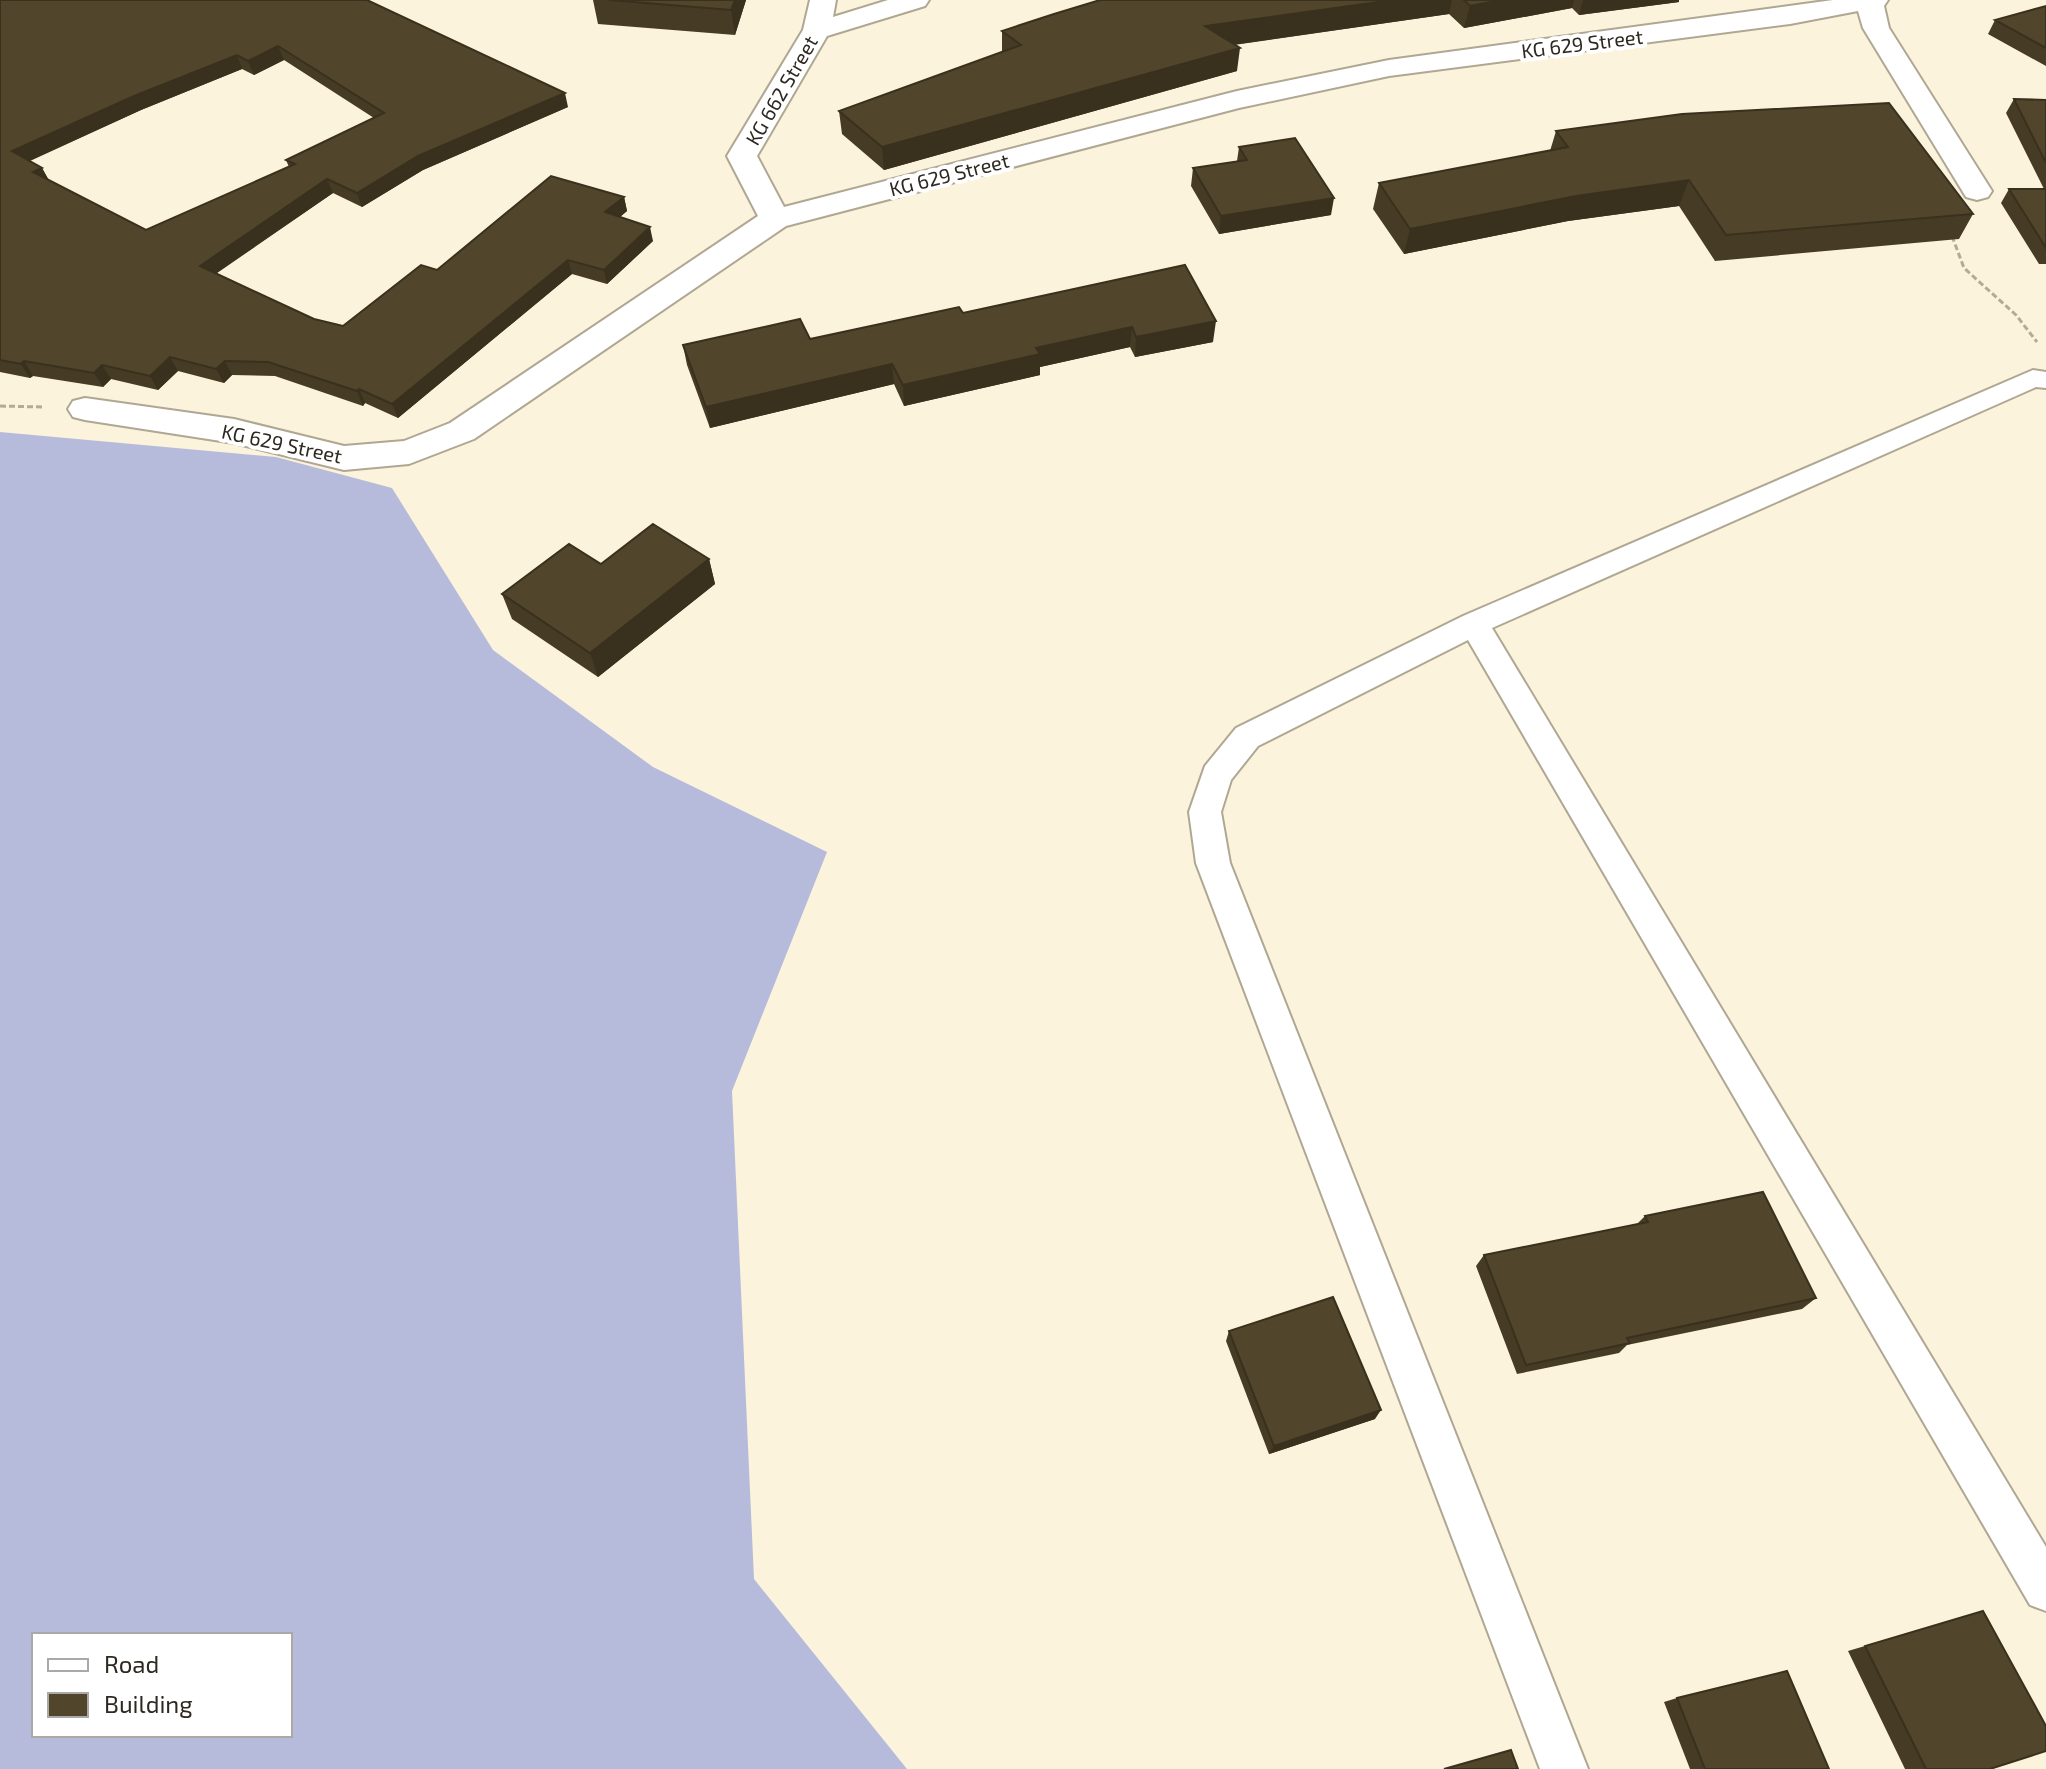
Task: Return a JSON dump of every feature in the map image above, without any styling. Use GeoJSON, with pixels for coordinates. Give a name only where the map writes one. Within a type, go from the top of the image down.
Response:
{"type":"FeatureCollection","features":[{"type":"Feature","properties":{"kind":"street","name":"KG 662 Street"},"geometry":{"type":"LineString","coordinates":[[775,219],[742,156],[817,30],[823,0]]}},
{"type":"Feature","properties":{"kind":"street"},"geometry":{"type":"LineString","coordinates":[[817,30],[916,0]]}},
{"type":"Feature","properties":{"kind":"street","name":"KG 629 Street"},"geometry":{"type":"LineString","coordinates":[[85,409],[234,431],[344,458],[409,452],[462,431],[775,219],[1237,100],[1389,68],[1790,16],[1875,0]]}},
{"type":"Feature","properties":{"kind":"street"},"geometry":{"type":"LineString","coordinates":[[1869,1],[1876,28],[1977,191]]}},
{"type":"Feature","properties":{"kind":"lane"},"geometry":{"type":"LineString","coordinates":[[1564,1769],[1213,863],[1205,812],[1216,775],[1247,737],[1474,624],[2033,378],[2046,380]]}},
{"type":"Feature","properties":{"kind":"lane"},"geometry":{"type":"LineString","coordinates":[[1474,624],[2046,1589]]}},
{"type":"Feature","properties":{"kind":"path"},"geometry":{"type":"LineString","coordinates":[[1977,191],[1943,207],[1964,268],[2016,315],[2044,350]]}},
{"type":"Feature","properties":{"kind":"shaded area"},"geometry":{"type":"Polygon","coordinates":[[[0,432],[276,457],[392,488],[493,650],[653,767],[827,852],[732,1091],[754,1579],[907,1769],[0,1769],[0,432]]]}},
{"type":"Feature","properties":{"kind":"building"},"geometry":{"type":"Polygon","coordinates":[[[0,0],[367,0],[565,93],[418,156],[357,193],[327,179],[200,266],[314,319],[343,326],[421,265],[437,270],[551,176],[624,197],[605,212],[650,227],[604,270],[568,260],[392,404],[359,389],[357,391],[268,362],[225,361],[216,369],[170,357],[150,376],[102,365],[94,373],[0,360],[0,0]],[[278,46],[248,61],[237,55],[134,96],[12,151],[42,168],[33,172],[146,230],[295,164],[286,160],[384,113],[278,46]]]}},
{"type":"Feature","properties":{"kind":"building"},"geometry":{"type":"Polygon","coordinates":[[[609,0],[735,0],[731,10],[609,0]]]}},
{"type":"Feature","properties":{"kind":"building"},"geometry":{"type":"Polygon","coordinates":[[[1100,0],[1393,0],[1205,26],[1240,48],[882,147],[839,111],[1021,45],[1002,31],[1100,0]]]}},
{"type":"Feature","properties":{"kind":"building"},"geometry":{"type":"Polygon","coordinates":[[[1464,0],[1501,0],[1470,6],[1464,0]]]}},
{"type":"Feature","properties":{"kind":"building"},"geometry":{"type":"Polygon","coordinates":[[[2046,6],[2046,48],[1995,20],[2046,6]]]}},
{"type":"Feature","properties":{"kind":"building"},"geometry":{"type":"Polygon","coordinates":[[[2014,99],[2046,100],[2046,163],[2014,99]]]}},
{"type":"Feature","properties":{"kind":"building"},"geometry":{"type":"Polygon","coordinates":[[[1889,103],[1973,214],[1726,235],[1689,180],[1576,196],[1410,229],[1379,183],[1568,147],[1556,131],[1682,114],[1889,103]]]}},
{"type":"Feature","properties":{"kind":"building"},"geometry":{"type":"Polygon","coordinates":[[[1295,138],[1334,198],[1221,216],[1193,168],[1247,160],[1239,147],[1295,138]]]}},
{"type":"Feature","properties":{"kind":"building"},"geometry":{"type":"Polygon","coordinates":[[[2009,189],[2046,189],[2046,248],[2009,189]]]}},
{"type":"Feature","properties":{"kind":"building"},"geometry":{"type":"Polygon","coordinates":[[[1185,265],[1216,321],[1136,337],[1132,327],[1036,348],[1040,354],[903,385],[892,364],[706,407],[683,345],[800,319],[810,339],[959,307],[963,313],[1185,265]]]}},
{"type":"Feature","properties":{"kind":"building"},"geometry":{"type":"Polygon","coordinates":[[[653,524],[709,559],[590,653],[502,594],[569,544],[601,564],[653,524]]]}},
{"type":"Feature","properties":{"kind":"building"},"geometry":{"type":"Polygon","coordinates":[[[1763,1192],[1816,1298],[1627,1338],[1630,1343],[1526,1365],[1484,1255],[1648,1222],[1645,1216],[1763,1192]]]}},
{"type":"Feature","properties":{"kind":"building"},"geometry":{"type":"Polygon","coordinates":[[[1333,1297],[1381,1410],[1274,1446],[1229,1331],[1333,1297]]]}},
{"type":"Feature","properties":{"kind":"building"},"geometry":{"type":"Polygon","coordinates":[[[1983,1611],[2046,1726],[2046,1751],[1990,1769],[1926,1769],[1865,1646],[1983,1611]]]}},
{"type":"Feature","properties":{"kind":"building"},"geometry":{"type":"Polygon","coordinates":[[[1787,1671],[1829,1769],[1705,1769],[1677,1698],[1787,1671]]]}},
{"type":"Feature","properties":{"kind":"building"},"geometry":{"type":"Polygon","coordinates":[[[1511,1750],[1518,1769],[1444,1769],[1511,1750]]]}}]}
